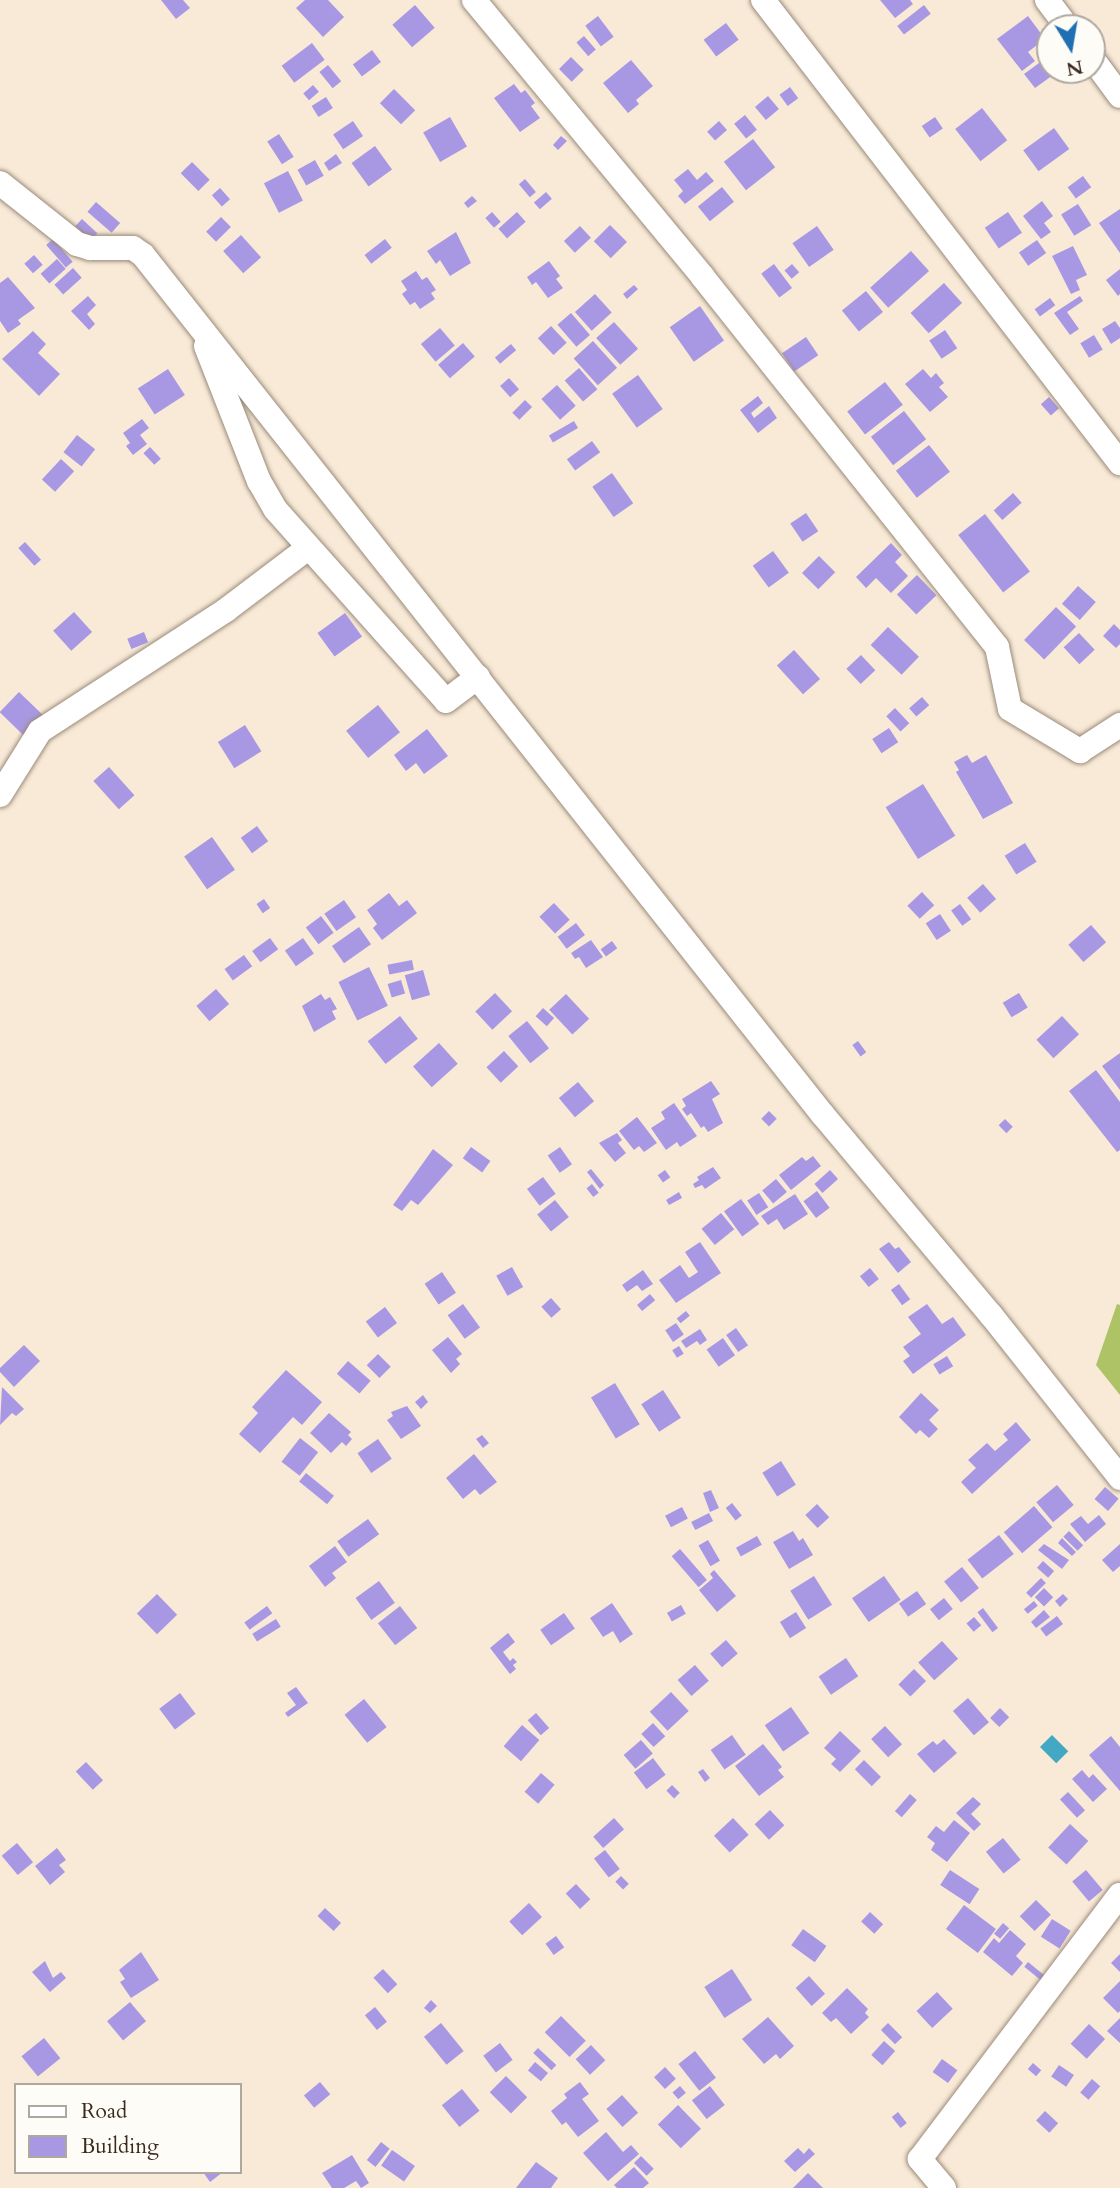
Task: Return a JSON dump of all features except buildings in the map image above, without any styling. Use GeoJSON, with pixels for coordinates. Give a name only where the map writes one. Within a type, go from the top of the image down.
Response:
{"type":"FeatureCollection","features":[{"type":"Feature","properties":{"kind":"street"},"geometry":{"type":"LineString","coordinates":[[474,0],[702,275],[997,647],[1010,709],[1080,751],[1120,725]]}},
{"type":"Feature","properties":{"kind":"street"},"geometry":{"type":"LineString","coordinates":[[763,0],[1120,463]]}},
{"type":"Feature","properties":{"kind":"street"},"geometry":{"type":"LineString","coordinates":[[1106,77],[1120,96]]}},
{"type":"Feature","properties":{"kind":"street"},"geometry":{"type":"LineString","coordinates":[[0,183],[77,244],[90,248],[133,248],[143,255],[823,1115],[991,1315],[1120,1478]]}},
{"type":"Feature","properties":{"kind":"street"},"geometry":{"type":"LineString","coordinates":[[197,323],[259,481],[275,509],[446,701],[478,677]]}},
{"type":"Feature","properties":{"kind":"street"},"geometry":{"type":"LineString","coordinates":[[0,795],[40,731],[226,610],[309,548]]}},
{"type":"Feature","properties":{"kind":"street"},"geometry":{"type":"LineString","coordinates":[[944,2188],[920,2159],[1120,1895]]}},
{"type":"Feature","properties":{"kind":"green space"},"geometry":{"type":"Polygon","coordinates":[[[1117,1304],[1120,1305],[1120,1395],[1096,1365],[1117,1304]]]}},
{"type":"Feature","properties":{"kind":"water"},"geometry":{"type":"Polygon","coordinates":[[[1052,1735],[1068,1751],[1056,1763],[1040,1747],[1052,1735]]]}}]}
